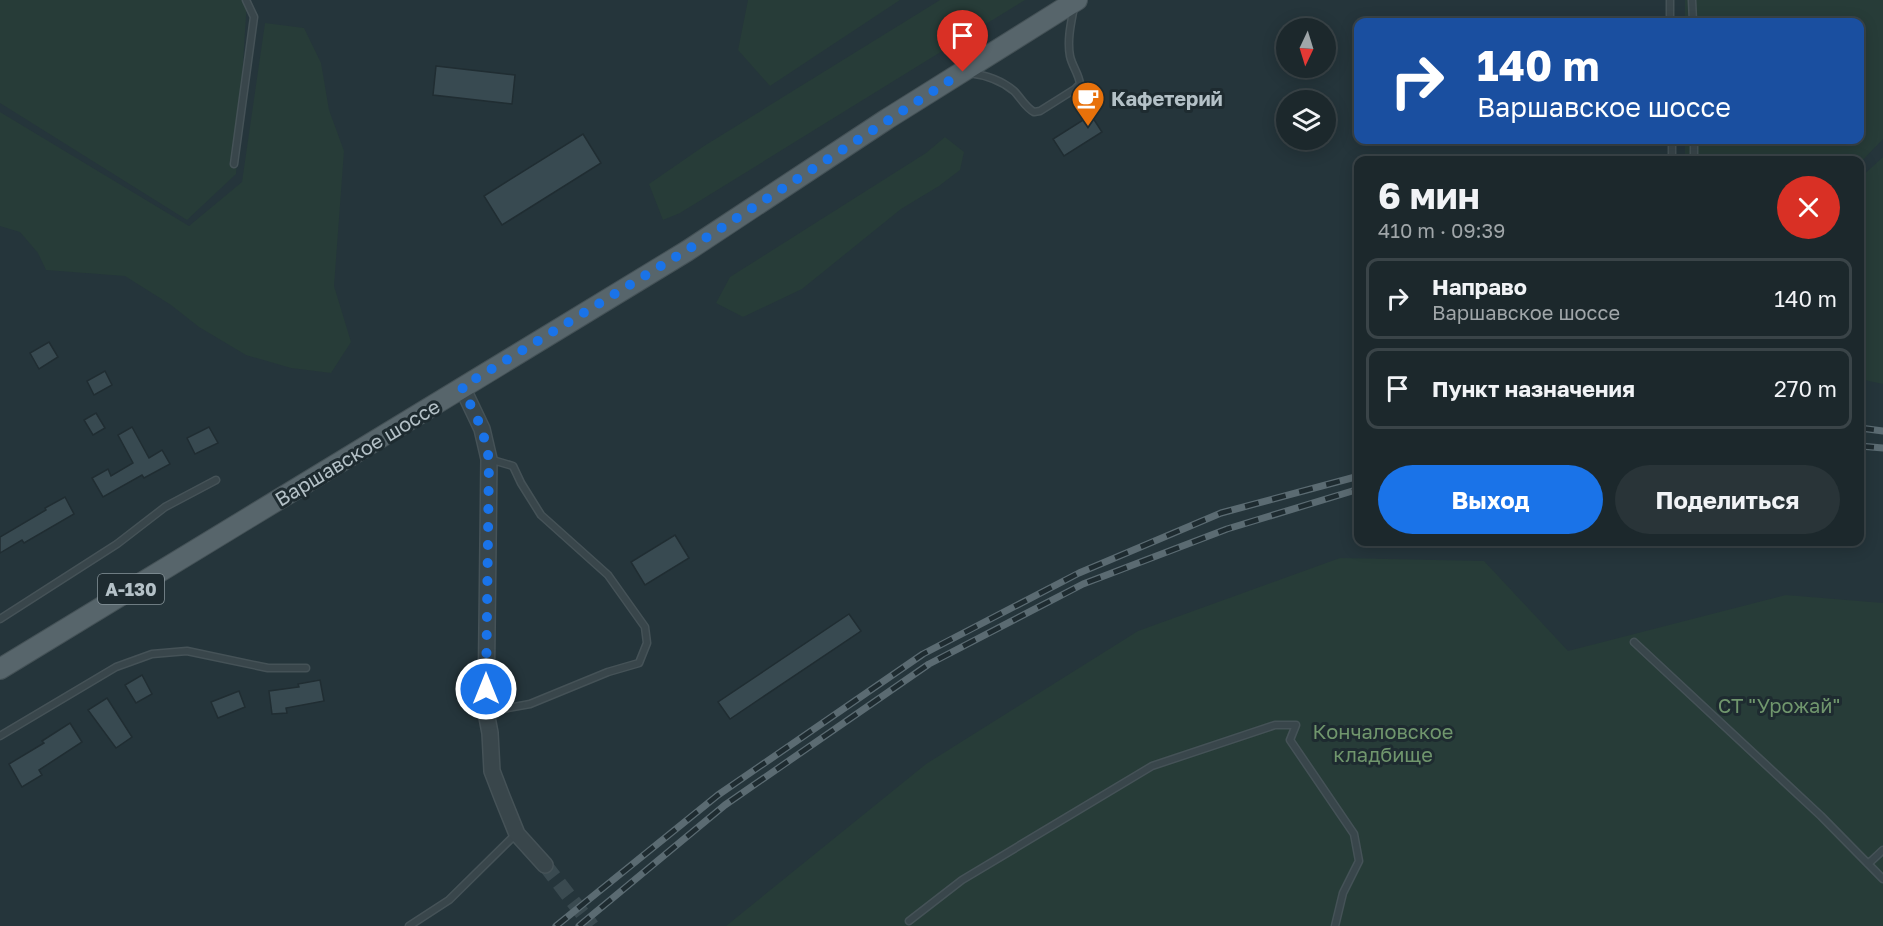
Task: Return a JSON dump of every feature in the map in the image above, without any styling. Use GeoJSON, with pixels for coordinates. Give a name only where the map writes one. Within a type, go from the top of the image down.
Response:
{"type":"FeatureCollection","features":[{"type":"Feature","properties":{"kind":"main road","name":"Варшавское шоссе"},"geometry":{"type":"LineString","coordinates":[[0,669],[687,250],[1076,1]]}},
{"type":"Feature","properties":{"kind":"street"},"geometry":{"type":"LineString","coordinates":[[462,387],[482,429],[489,459],[486,712],[490,733],[492,771],[517,834],[545,866]]}},
{"type":"Feature","properties":{"kind":"lane"},"geometry":{"type":"LineString","coordinates":[[234,164],[254,17],[246,0]]}},
{"type":"Feature","properties":{"kind":"lane"},"geometry":{"type":"LineString","coordinates":[[1670,0],[1670,18]]}},
{"type":"Feature","properties":{"kind":"lane"},"geometry":{"type":"LineString","coordinates":[[1692,0],[1693,18]]}},
{"type":"Feature","properties":{"kind":"lane"},"geometry":{"type":"LineString","coordinates":[[963,72],[983,74],[998,80],[1014,92],[1027,108],[1034,112],[1040,111],[1080,84],[1070,57],[1070,37],[1076,1]]}},
{"type":"Feature","properties":{"kind":"lane"},"geometry":{"type":"LineString","coordinates":[[486,712],[530,704],[608,672],[639,663],[646,643],[645,627],[608,575],[541,515],[513,466],[489,459]]}},
{"type":"Feature","properties":{"kind":"lane"},"geometry":{"type":"LineString","coordinates":[[0,619],[117,544],[165,507],[216,480]]}},
{"type":"Feature","properties":{"kind":"lane"},"geometry":{"type":"LineString","coordinates":[[1634,642],[1821,816],[1883,879]]}},
{"type":"Feature","properties":{"kind":"lane"},"geometry":{"type":"LineString","coordinates":[[0,736],[116,667],[152,654],[187,651],[268,668],[306,668]]}},
{"type":"Feature","properties":{"kind":"lane"},"geometry":{"type":"LineString","coordinates":[[909,921],[962,880],[1152,766],[1275,725],[1296,725],[1290,740],[1354,834],[1359,861],[1343,893],[1335,926]]}},
{"type":"Feature","properties":{"kind":"lane"},"geometry":{"type":"LineString","coordinates":[[409,926],[450,900],[517,834]]}},
{"type":"Feature","properties":{"kind":"lane"},"geometry":{"type":"LineString","coordinates":[[1868,864],[1883,850]]}},
{"type":"Feature","properties":{"kind":"green space"},"geometry":{"type":"Polygon","coordinates":[[[0,0],[247,0],[236,174],[187,220],[0,103],[0,0]]]}},
{"type":"Feature","properties":{"kind":"green space"},"geometry":{"type":"Polygon","coordinates":[[[748,0],[900,0],[770,86],[738,50],[748,0]]]}},
{"type":"Feature","properties":{"kind":"green space"},"geometry":{"type":"Polygon","coordinates":[[[940,0],[1025,0],[680,213],[663,220],[649,184],[704,146],[940,0]]]}},
{"type":"Feature","properties":{"kind":"green space"},"geometry":{"type":"Polygon","coordinates":[[[1685,0],[1883,0],[1883,139],[1864,159],[1864,156],[1685,156],[1685,144],[1864,144],[1864,18],[1685,18],[1685,0]]]}},
{"type":"Feature","properties":{"kind":"green space"},"geometry":{"type":"Polygon","coordinates":[[[265,23],[304,28],[321,63],[329,110],[344,151],[334,286],[351,342],[331,373],[291,368],[246,355],[199,327],[171,305],[125,276],[46,270],[38,253],[20,232],[0,226],[0,112],[189,226],[242,182],[265,23]]]}},
{"type":"Feature","properties":{"kind":"green space"},"geometry":{"type":"Polygon","coordinates":[[[945,137],[964,152],[960,170],[901,209],[802,289],[743,317],[716,303],[730,277],[926,153],[945,137]]]}},
{"type":"Feature","properties":{"kind":"green space"},"geometry":{"type":"Polygon","coordinates":[[[1883,157],[1883,384],[1864,380],[1864,174],[1883,157]]]}},
{"type":"Feature","properties":{"kind":"green space","name":"Кончаловское кладбище"},"geometry":{"type":"Polygon","coordinates":[[[1340,558],[1484,561],[1568,651],[1786,595],[1883,603],[1883,926],[726,926],[926,764],[1138,631],[1340,558]]]}},
{"type":"Feature","properties":{"kind":"building"},"geometry":{"type":"Polygon","coordinates":[[[436,66],[515,75],[512,104],[433,95],[436,66]]]}},
{"type":"Feature","properties":{"kind":"building"},"geometry":{"type":"Polygon","coordinates":[[[1091,115],[1102,132],[1064,156],[1053,139],[1091,115]]]}},
{"type":"Feature","properties":{"kind":"building"},"geometry":{"type":"Polygon","coordinates":[[[583,134],[601,163],[502,225],[484,196],[583,134]]]}},
{"type":"Feature","properties":{"kind":"building"},"geometry":{"type":"Polygon","coordinates":[[[49,342],[58,357],[39,369],[30,353],[49,342]]]}},
{"type":"Feature","properties":{"kind":"building"},"geometry":{"type":"Polygon","coordinates":[[[105,371],[112,385],[94,395],[87,381],[105,371]]]}},
{"type":"Feature","properties":{"kind":"building"},"geometry":{"type":"Polygon","coordinates":[[[96,413],[105,428],[93,435],[84,420],[96,413]]]}},
{"type":"Feature","properties":{"kind":"building"},"geometry":{"type":"Polygon","coordinates":[[[132,427],[149,458],[162,450],[170,464],[144,478],[142,475],[103,497],[92,478],[108,469],[111,476],[133,463],[118,435],[132,427]]]}},
{"type":"Feature","properties":{"kind":"building"},"geometry":{"type":"Polygon","coordinates":[[[209,427],[218,443],[195,454],[187,438],[209,427]]]}},
{"type":"Feature","properties":{"kind":"building"},"geometry":{"type":"Polygon","coordinates":[[[65,497],[74,514],[24,543],[22,540],[0,553],[0,537],[65,497]]]}},
{"type":"Feature","properties":{"kind":"building"},"geometry":{"type":"Polygon","coordinates":[[[675,535],[689,558],[645,585],[631,562],[675,535]]]}},
{"type":"Feature","properties":{"kind":"building"},"geometry":{"type":"Polygon","coordinates":[[[849,614],[861,631],[730,719],[718,702],[849,614]]]}},
{"type":"Feature","properties":{"kind":"building"},"geometry":{"type":"Polygon","coordinates":[[[142,675],[152,694],[136,703],[125,685],[142,675]]]}},
{"type":"Feature","properties":{"kind":"building"},"geometry":{"type":"Polygon","coordinates":[[[320,680],[324,701],[286,708],[287,713],[272,714],[269,691],[299,687],[298,684],[320,680]]]}},
{"type":"Feature","properties":{"kind":"building"},"geometry":{"type":"Polygon","coordinates":[[[239,691],[245,707],[218,718],[211,702],[239,691]]]}},
{"type":"Feature","properties":{"kind":"building"},"geometry":{"type":"Polygon","coordinates":[[[107,698],[132,737],[116,748],[88,710],[107,698]]]}},
{"type":"Feature","properties":{"kind":"building"},"geometry":{"type":"Polygon","coordinates":[[[70,723],[82,742],[39,770],[42,775],[22,787],[9,764],[44,743],[42,741],[70,723]]]}},
{"type":"Feature","properties":{"kind":"tunnel"},"geometry":{"type":"LineString","coordinates":[[545,865],[592,926]]}},
{"type":"Feature","properties":{"kind":"railway"},"geometry":{"type":"LineString","coordinates":[[1864,429],[1883,431]]}},
{"type":"Feature","properties":{"kind":"railway"},"geometry":{"type":"LineString","coordinates":[[1864,446],[1883,448]]}},
{"type":"Feature","properties":{"kind":"railway"},"geometry":{"type":"LineString","coordinates":[[556,926],[718,795],[923,654],[1079,573],[1221,513],[1354,477]]}},
{"type":"Feature","properties":{"kind":"railway"},"geometry":{"type":"LineString","coordinates":[[579,926],[725,805],[929,664],[1083,584],[1227,529],[1354,491]]}},
{"type":"Feature","properties":{"kind":"place","name":"Кафетерий"},"geometry":{"type":"Point","coordinates":[1088,127]}},
{"type":"Feature","properties":{"kind":"route"},"geometry":{"type":"LineString","coordinates":[[486,689],[489,459],[482,429],[462,387],[687,250],[963,72]]}},
{"type":"Feature","properties":{"kind":"park label","name":"СТ \"Урожай\""},"geometry":{"type":"Point","coordinates":[1779,705]}}]}
